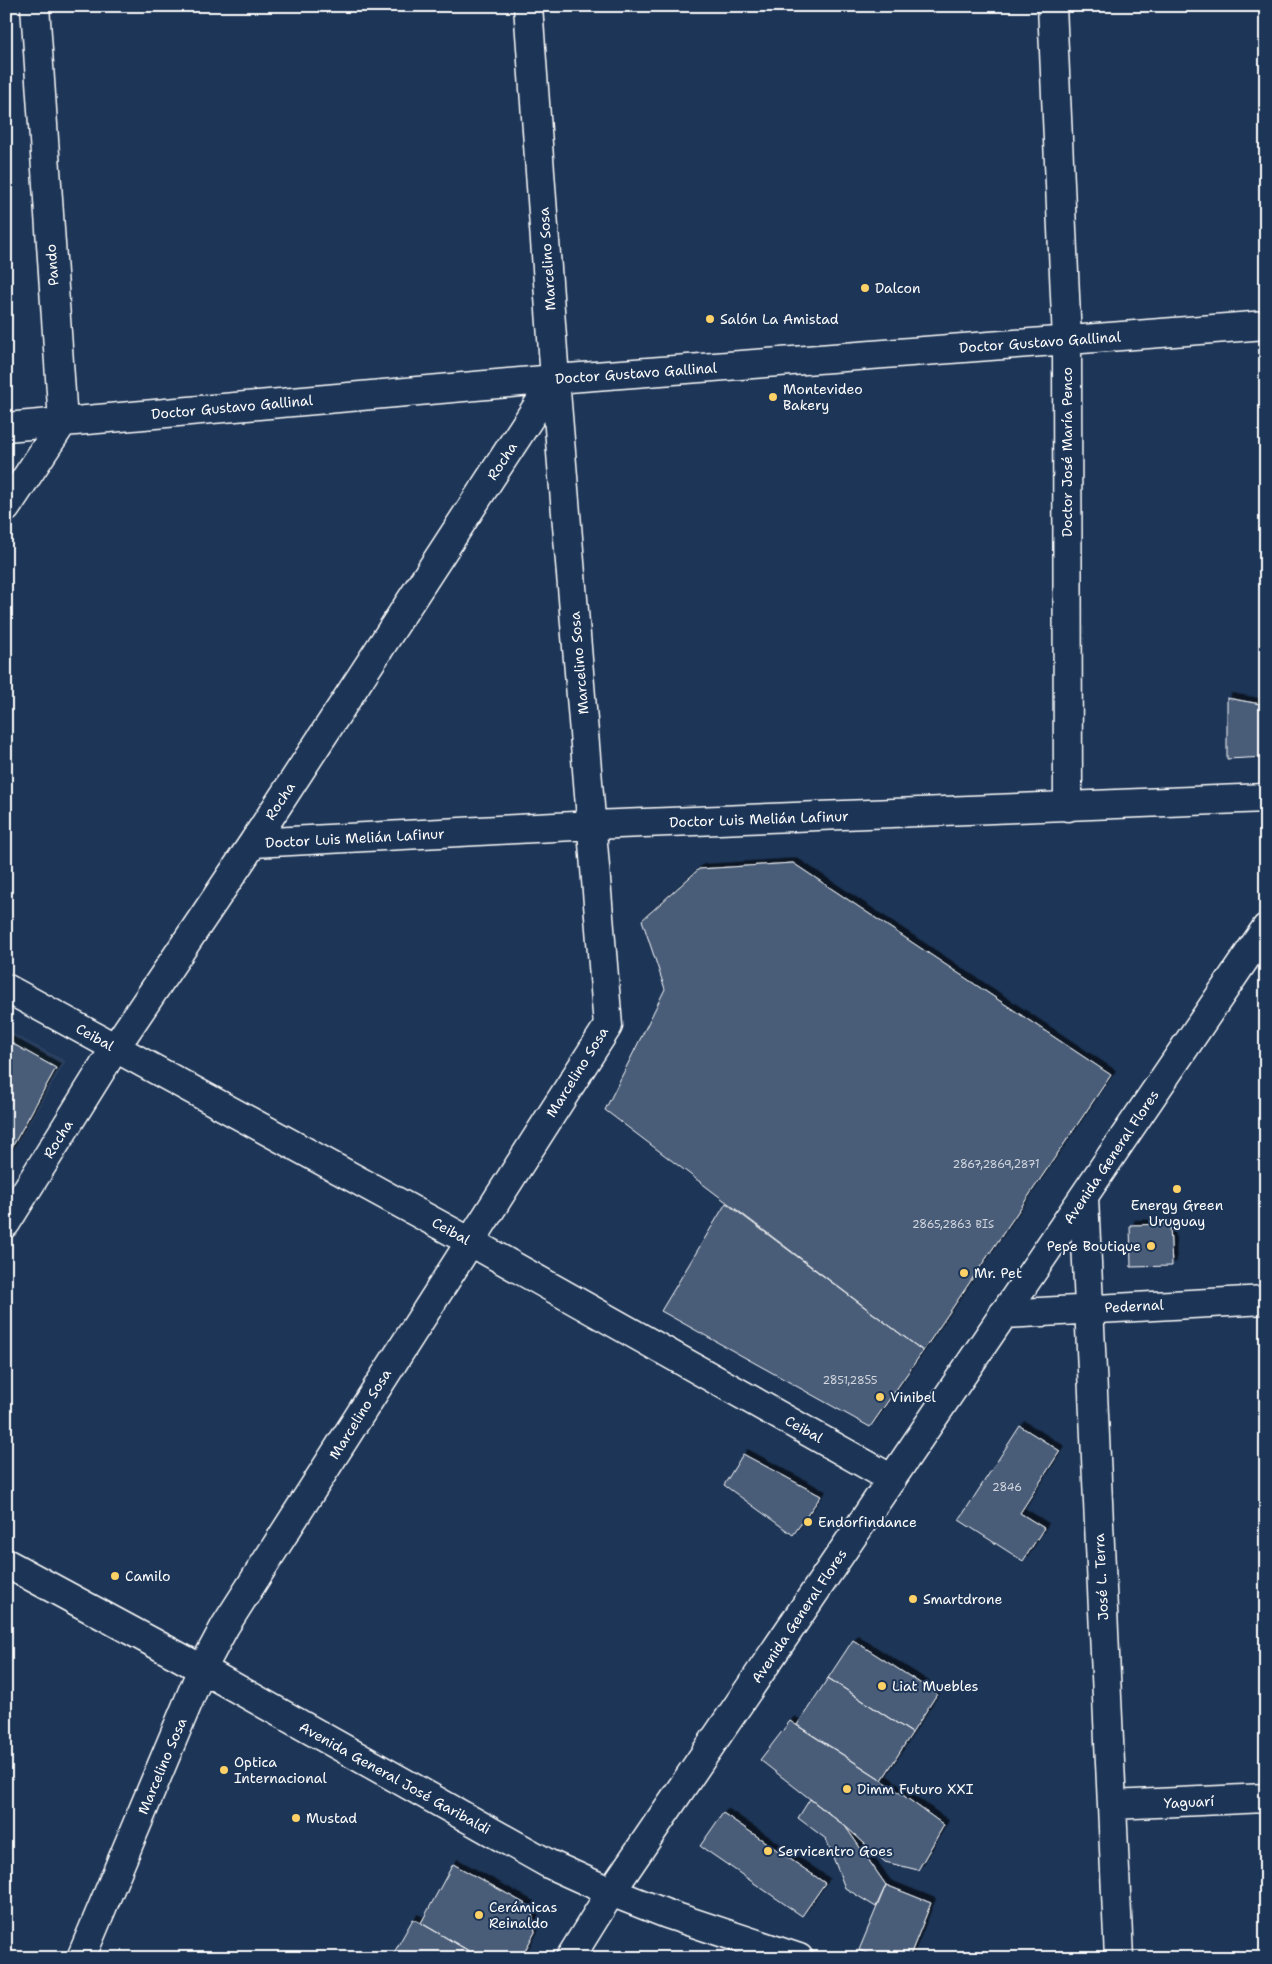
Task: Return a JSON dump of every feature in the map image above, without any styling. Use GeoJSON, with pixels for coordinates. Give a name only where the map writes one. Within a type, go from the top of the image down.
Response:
{"type":"FeatureCollection","features":[{"type":"Feature","properties":{"kind":"street","name":"Pando"},"geometry":{"type":"LineString","coordinates":[[35,6],[63,422]]}},
{"type":"Feature","properties":{"kind":"street","name":"Marcelino Sosa"},"geometry":{"type":"LineString","coordinates":[[81,1958],[202,1669],[224,1626],[608,1026],[528,6]]}},
{"type":"Feature","properties":{"kind":"street","name":"Doctor José María Penco"},"geometry":{"type":"LineString","coordinates":[[1052,6],[1067,340],[1068,807]]}},
{"type":"Feature","properties":{"kind":"street","name":"Doctor Gustavo Gallinal"},"geometry":{"type":"LineString","coordinates":[[6,427],[556,379],[1266,324]]}},
{"type":"Feature","properties":{"kind":"street","name":"Rocha"},"geometry":{"type":"LineString","coordinates":[[6,1223],[115,1048],[253,843],[556,379]]}},
{"type":"Feature","properties":{"kind":"street"},"geometry":{"type":"LineString","coordinates":[[6,508],[63,422]]}},
{"type":"Feature","properties":{"kind":"street","name":"Doctor Luis Melián Lafinur"},"geometry":{"type":"LineString","coordinates":[[253,843],[593,825],[1266,798]]}},
{"type":"Feature","properties":{"kind":"street","name":"Avenida General Flores"},"geometry":{"type":"LineString","coordinates":[[570,1958],[611,1892],[1266,928]]}},
{"type":"Feature","properties":{"kind":"street","name":"Ceibal"},"geometry":{"type":"LineString","coordinates":[[6,988],[470,1241],[892,1479]]}},
{"type":"Feature","properties":{"kind":"street","name":"José L. Terra"},"geometry":{"type":"LineString","coordinates":[[1084,1197],[1119,1958]]}},
{"type":"Feature","properties":{"kind":"street","name":"Pedernal"},"geometry":{"type":"LineString","coordinates":[[1003,1314],[1266,1300]]}},
{"type":"Feature","properties":{"kind":"street","name":"Avenida General José Garibaldi"},"geometry":{"type":"LineString","coordinates":[[6,1563],[202,1669],[549,1864],[611,1892],[667,1914],[799,1958]]}},
{"type":"Feature","properties":{"kind":"street","name":"Yaguarí"},"geometry":{"type":"LineString","coordinates":[[1112,1806],[1266,1798]]}},
{"type":"Feature","properties":{"kind":"shaded area"},"geometry":{"type":"Polygon","coordinates":[[[6,1030],[66,1061],[6,1163],[6,1030]]]}},
{"type":"Feature","properties":{"kind":"building"},"geometry":{"type":"Polygon","coordinates":[[[1227,698],[1266,705],[1266,757],[1227,759],[1227,698]]]}},
{"type":"Feature","properties":{"kind":"building"},"geometry":{"type":"Polygon","coordinates":[[[793,863],[1111,1075],[923,1351],[605,1110],[665,989],[642,920],[699,869],[793,863]]]}},
{"type":"Feature","properties":{"kind":"building"},"geometry":{"type":"Polygon","coordinates":[[[6,1040],[56,1068],[6,1158],[6,1040]]]}},
{"type":"Feature","properties":{"kind":"building"},"geometry":{"type":"Polygon","coordinates":[[[726,1203],[923,1351],[870,1427],[661,1311],[726,1203]]]}},
{"type":"Feature","properties":{"kind":"building","name":"Pepe Boutique"},"geometry":{"type":"Polygon","coordinates":[[[1170,1224],[1172,1266],[1131,1267],[1130,1225],[1170,1224]]]}},
{"type":"Feature","properties":{"kind":"building"},"geometry":{"type":"Polygon","coordinates":[[[1020,1426],[1060,1451],[1020,1513],[1044,1528],[1023,1561],[959,1520],[1020,1426]]]}},
{"type":"Feature","properties":{"kind":"building"},"geometry":{"type":"Polygon","coordinates":[[[743,1454],[821,1496],[793,1535],[724,1485],[743,1454]]]}},
{"type":"Feature","properties":{"kind":"building","name":"Liat Muebles"},"geometry":{"type":"Polygon","coordinates":[[[853,1640],[937,1694],[912,1733],[828,1678],[853,1640]]]}},
{"type":"Feature","properties":{"kind":"building"},"geometry":{"type":"Polygon","coordinates":[[[828,1678],[912,1733],[882,1780],[797,1725],[828,1678]]]}},
{"type":"Feature","properties":{"kind":"building","name":"Dimm Futuro XXI"},"geometry":{"type":"Polygon","coordinates":[[[790,1721],[882,1780],[944,1825],[918,1870],[885,1862],[845,1826],[760,1760],[790,1721]]]}},
{"type":"Feature","properties":{"kind":"building"},"geometry":{"type":"Polygon","coordinates":[[[810,1799],[845,1826],[886,1885],[876,1907],[845,1888],[826,1839],[798,1818],[810,1799]]]}},
{"type":"Feature","properties":{"kind":"building"},"geometry":{"type":"Polygon","coordinates":[[[723,1813],[825,1883],[802,1916],[700,1846],[723,1813]]]}},
{"type":"Feature","properties":{"kind":"building","name":"Cerámicas Reinaldo"},"geometry":{"type":"Polygon","coordinates":[[[453,1864],[531,1907],[535,1932],[521,1958],[481,1958],[421,1923],[453,1864]]]}},
{"type":"Feature","properties":{"kind":"building"},"geometry":{"type":"Polygon","coordinates":[[[886,1885],[931,1903],[909,1958],[879,1958],[859,1950],[886,1885]]]}},
{"type":"Feature","properties":{"kind":"building"},"geometry":{"type":"Polygon","coordinates":[[[413,1919],[421,1923],[481,1958],[391,1958],[413,1919]]]}},
{"type":"Feature","properties":{"kind":"place","name":"Dalcon"},"geometry":{"type":"Point","coordinates":[865,288]}},
{"type":"Feature","properties":{"kind":"place","name":"Salón La Amistad"},"geometry":{"type":"Point","coordinates":[710,319]}},
{"type":"Feature","properties":{"kind":"place","name":"Montevideo Bakery"},"geometry":{"type":"Point","coordinates":[773,397]}},
{"type":"Feature","properties":{"kind":"place","name":"Energy Green Uruguay"},"geometry":{"type":"Point","coordinates":[1177,1189]}},
{"type":"Feature","properties":{"kind":"place","name":"Pepe Boutique"},"geometry":{"type":"Point","coordinates":[1151,1246]}},
{"type":"Feature","properties":{"kind":"place","name":"Mr. Pet"},"geometry":{"type":"Point","coordinates":[964,1273]}},
{"type":"Feature","properties":{"kind":"place","name":"Vinibel"},"geometry":{"type":"Point","coordinates":[880,1397]}},
{"type":"Feature","properties":{"kind":"place","name":"Endorfindance"},"geometry":{"type":"Point","coordinates":[808,1522]}},
{"type":"Feature","properties":{"kind":"place","name":"Camilo"},"geometry":{"type":"Point","coordinates":[115,1576]}},
{"type":"Feature","properties":{"kind":"place","name":"Smartdrone"},"geometry":{"type":"Point","coordinates":[913,1599]}},
{"type":"Feature","properties":{"kind":"place","name":"Liat Muebles"},"geometry":{"type":"Point","coordinates":[882,1686]}},
{"type":"Feature","properties":{"kind":"place","name":"Optica Internacional"},"geometry":{"type":"Point","coordinates":[224,1770]}},
{"type":"Feature","properties":{"kind":"place","name":"Dimm Futuro XXI"},"geometry":{"type":"Point","coordinates":[847,1789]}},
{"type":"Feature","properties":{"kind":"place","name":"Mustad"},"geometry":{"type":"Point","coordinates":[296,1818]}},
{"type":"Feature","properties":{"kind":"place","name":"Servicentro Goes"},"geometry":{"type":"Point","coordinates":[768,1851]}},
{"type":"Feature","properties":{"kind":"place","name":"Cerámicas Reinaldo"},"geometry":{"type":"Point","coordinates":[479,1915]}}]}
